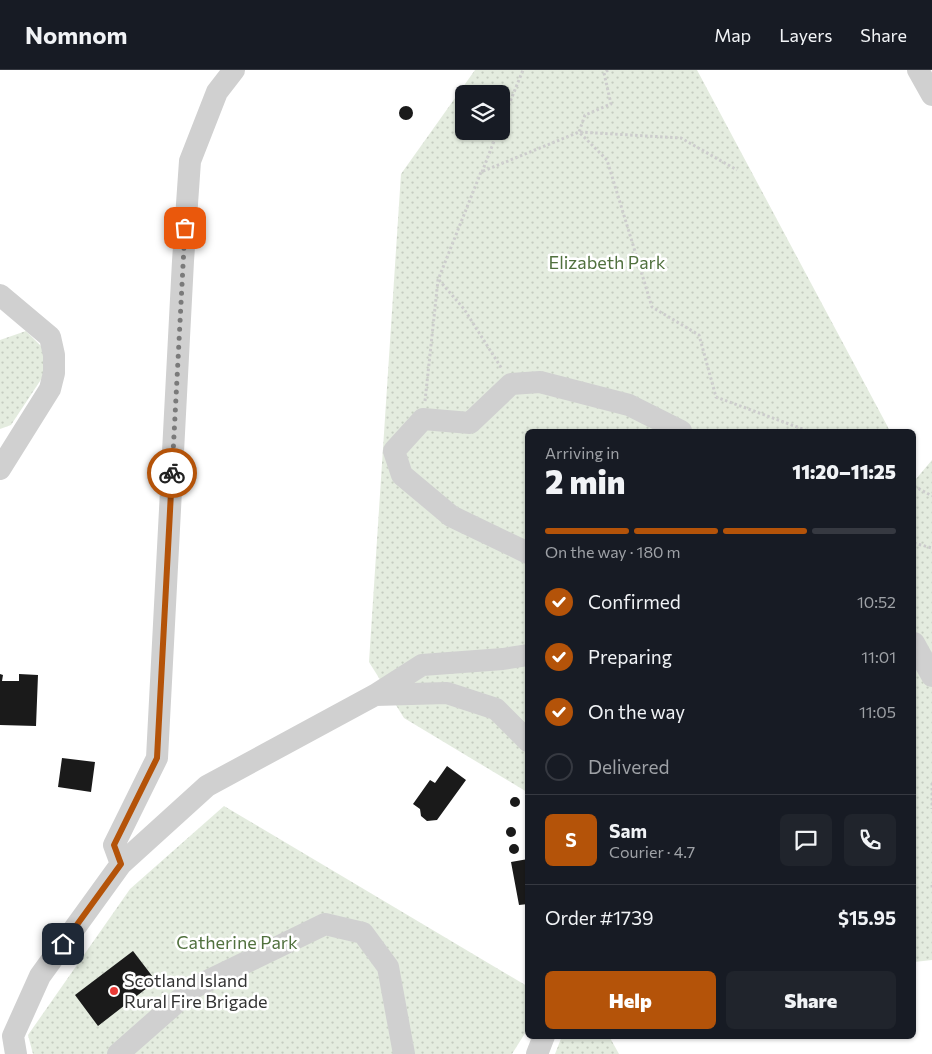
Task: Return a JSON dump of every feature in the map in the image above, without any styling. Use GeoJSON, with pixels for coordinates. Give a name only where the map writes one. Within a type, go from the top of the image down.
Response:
{"type":"FeatureCollection","features":[{"type":"Feature","properties":{"kind":"street"},"geometry":{"type":"LineString","coordinates":[[121,864],[114,845],[157,758],[190,161],[218,92],[234,70]]}},
{"type":"Feature","properties":{"kind":"street"},"geometry":{"type":"LineString","coordinates":[[918,70],[932,95]]}},
{"type":"Feature","properties":{"kind":"street"},"geometry":{"type":"LineString","coordinates":[[0,295],[50,337],[54,355],[54,373],[50,389],[0,469]]}},
{"type":"Feature","properties":{"kind":"street"},"geometry":{"type":"LineString","coordinates":[[525,552],[451,516],[402,475],[394,451],[423,419],[470,423],[511,384],[540,382],[629,405],[678,429]]}},
{"type":"Feature","properties":{"kind":"street"},"geometry":{"type":"LineString","coordinates":[[916,647],[932,676]]}},
{"type":"Feature","properties":{"kind":"street"},"geometry":{"type":"LineString","coordinates":[[16,1054],[13,1036],[40,976],[121,864],[207,786],[374,695],[422,665],[525,655]]}},
{"type":"Feature","properties":{"kind":"street"},"geometry":{"type":"LineString","coordinates":[[374,695],[447,693],[496,709],[525,738]]}},
{"type":"Feature","properties":{"kind":"street"},"geometry":{"type":"LineString","coordinates":[[118,1054],[193,988],[325,924],[363,932],[388,967],[404,1054]]}},
{"type":"Feature","properties":{"kind":"street"},"geometry":{"type":"LineString","coordinates":[[537,1054],[543,1039]]}},
{"type":"Feature","properties":{"kind":"path"},"geometry":{"type":"LineString","coordinates":[[510,102],[523,70]]}},
{"type":"Feature","properties":{"kind":"path"},"geometry":{"type":"LineString","coordinates":[[579,132],[585,115],[611,104],[604,72],[608,70]]}},
{"type":"Feature","properties":{"kind":"path"},"geometry":{"type":"LineString","coordinates":[[579,132],[607,160],[652,307],[699,335],[716,397],[803,429]]}},
{"type":"Feature","properties":{"kind":"path"},"geometry":{"type":"LineString","coordinates":[[481,172],[579,132],[681,138],[737,170]]}},
{"type":"Feature","properties":{"kind":"path"},"geometry":{"type":"LineString","coordinates":[[423,419],[438,280],[494,140]]}},
{"type":"Feature","properties":{"kind":"path"},"geometry":{"type":"LineString","coordinates":[[438,280],[464,309],[511,384]]}},
{"type":"Feature","properties":{"kind":"path"},"geometry":{"type":"LineString","coordinates":[[916,487],[932,496]]}},
{"type":"Feature","properties":{"kind":"path"},"geometry":{"type":"LineString","coordinates":[[916,544],[932,548]]}},
{"type":"Feature","properties":{"kind":"path"},"geometry":{"type":"LineString","coordinates":[[932,783],[932,808]]}},
{"type":"Feature","properties":{"kind":"green space","name":"Elizabeth Park"},"geometry":{"type":"Polygon","coordinates":[[[475,70],[697,70],[889,429],[525,429],[525,791],[404,718],[369,662],[401,174],[455,98],[455,140],[510,140],[510,85],[464,85],[475,70]]]}},
{"type":"Feature","properties":{"kind":"green space"},"geometry":{"type":"Polygon","coordinates":[[[26,331],[45,350],[44,375],[11,425],[0,429],[0,340],[26,331]]]}},
{"type":"Feature","properties":{"kind":"green space"},"geometry":{"type":"Polygon","coordinates":[[[932,460],[932,960],[916,962],[916,479],[932,460]]]}},
{"type":"Feature","properties":{"kind":"green space","name":"Catherine Park"},"geometry":{"type":"Polygon","coordinates":[[[224,806],[525,985],[525,1033],[512,1054],[33,1054],[28,1035],[130,889],[224,806]]]}},
{"type":"Feature","properties":{"kind":"green space"},"geometry":{"type":"Polygon","coordinates":[[[561,1039],[611,1039],[619,1054],[555,1054],[561,1039]]]}},
{"type":"Feature","properties":{"kind":"building"},"geometry":{"type":"Polygon","coordinates":[[[406,106],[411,108],[413,113],[411,118],[406,120],[401,118],[399,113],[401,108],[406,106]]]}},
{"type":"Feature","properties":{"kind":"building"},"geometry":{"type":"Polygon","coordinates":[[[0,674],[3,675],[2,681],[19,681],[19,674],[38,675],[36,726],[0,725],[0,674]]]}},
{"type":"Feature","properties":{"kind":"building"},"geometry":{"type":"Polygon","coordinates":[[[62,758],[95,762],[91,792],[58,787],[62,758]]]}},
{"type":"Feature","properties":{"kind":"building"},"geometry":{"type":"Polygon","coordinates":[[[447,766],[466,780],[437,820],[427,821],[421,816],[420,809],[413,804],[430,780],[435,783],[447,766]]]}},
{"type":"Feature","properties":{"kind":"building"},"geometry":{"type":"Polygon","coordinates":[[[513,797],[517,797],[520,802],[519,806],[513,807],[510,804],[510,800],[513,797]]]}},
{"type":"Feature","properties":{"kind":"building"},"geometry":{"type":"Polygon","coordinates":[[[509,827],[513,827],[516,832],[515,836],[509,837],[506,834],[506,830],[509,827]]]}},
{"type":"Feature","properties":{"kind":"building"},"geometry":{"type":"Polygon","coordinates":[[[512,844],[516,844],[519,849],[518,853],[512,854],[509,851],[509,847],[512,844]]]}},
{"type":"Feature","properties":{"kind":"building"},"geometry":{"type":"Polygon","coordinates":[[[525,860],[525,904],[519,905],[511,862],[525,860]]]}},
{"type":"Feature","properties":{"kind":"building"},"geometry":{"type":"Polygon","coordinates":[[[133,951],[156,981],[98,1026],[75,995],[133,951]]]}},
{"type":"Feature","properties":{"kind":"way so far"},"geometry":{"type":"LineString","coordinates":[[172,473],[185,228]]}},
{"type":"Feature","properties":{"kind":"place","name":"Scotland Island Rural Fire Brigade"},"geometry":{"type":"Point","coordinates":[114,991]}},
{"type":"Feature","properties":{"kind":"route"},"geometry":{"type":"LineString","coordinates":[[63,944],[121,864],[114,845],[157,758],[172,473]]}}]}
